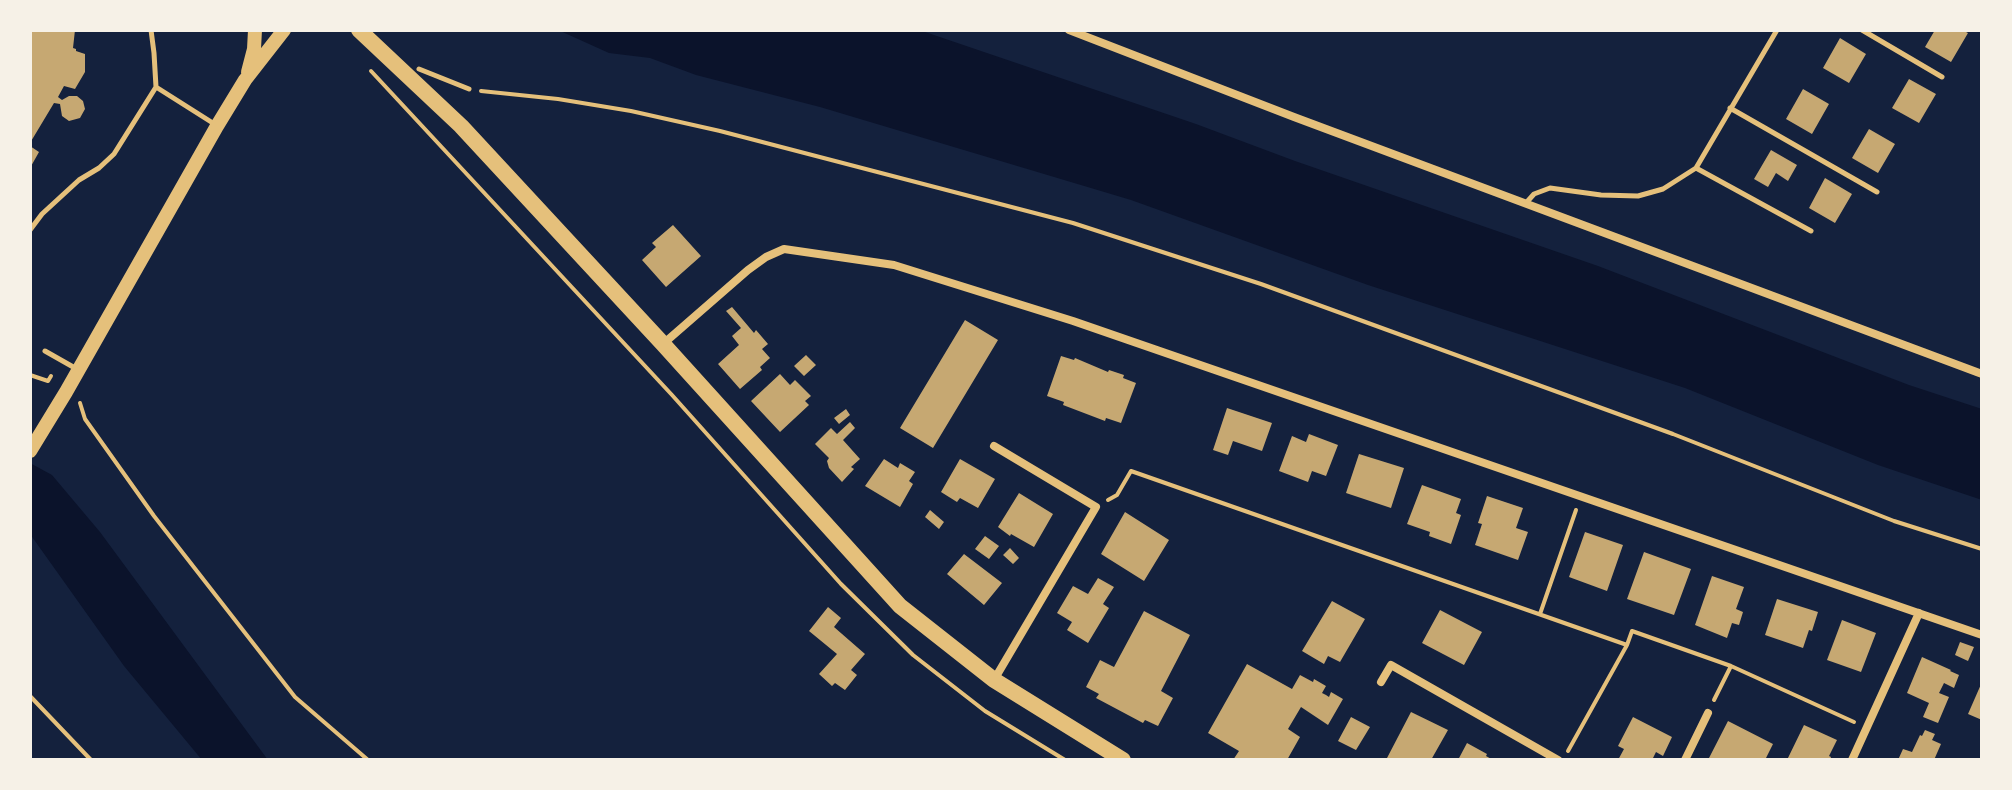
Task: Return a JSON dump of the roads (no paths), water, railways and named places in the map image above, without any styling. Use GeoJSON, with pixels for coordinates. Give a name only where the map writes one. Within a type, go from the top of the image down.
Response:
{"type":"FeatureCollection","features":[{"type":"Feature","properties":{"kind":"main road"},"geometry":{"type":"LineString","coordinates":[[359,30],[461,126],[900,606],[994,680],[1123,760]]}},
{"type":"Feature","properties":{"kind":"street"},"geometry":{"type":"LineString","coordinates":[[245,80],[254,49],[255,30]]}},
{"type":"Feature","properties":{"kind":"street"},"geometry":{"type":"LineString","coordinates":[[30,451],[56,408],[72,395],[78,370],[217,126],[245,80],[284,30]]}},
{"type":"Feature","properties":{"kind":"street"},"geometry":{"type":"LineString","coordinates":[[1069,30],[1982,374]]}},
{"type":"Feature","properties":{"kind":"street"},"geometry":{"type":"LineString","coordinates":[[663,344],[748,270],[784,249],[894,265],[1073,321],[1982,635]]}},
{"type":"Feature","properties":{"kind":"street"},"geometry":{"type":"LineString","coordinates":[[994,446],[1096,507],[994,680]]}},
{"type":"Feature","properties":{"kind":"street"},"geometry":{"type":"LineString","coordinates":[[1852,760],[1919,613]]}},
{"type":"Feature","properties":{"kind":"street"},"geometry":{"type":"LineString","coordinates":[[1381,682],[1391,665],[1560,760]]}},
{"type":"Feature","properties":{"kind":"street"},"geometry":{"type":"LineString","coordinates":[[1685,760],[1708,713]]}},
{"type":"Feature","properties":{"kind":"lane"},"geometry":{"type":"LineString","coordinates":[[30,230],[60,197],[114,154],[156,87],[151,30]]}},
{"type":"Feature","properties":{"kind":"lane"},"geometry":{"type":"LineString","coordinates":[[1525,204],[1534,194],[1550,188],[1638,196],[1663,189],[1696,168],[1777,30]]}},
{"type":"Feature","properties":{"kind":"lane"},"geometry":{"type":"LineString","coordinates":[[1862,30],[1942,77]]}},
{"type":"Feature","properties":{"kind":"lane"},"geometry":{"type":"LineString","coordinates":[[419,69],[469,89]]}},
{"type":"Feature","properties":{"kind":"lane"},"geometry":{"type":"LineString","coordinates":[[156,87],[217,126]]}},
{"type":"Feature","properties":{"kind":"lane"},"geometry":{"type":"LineString","coordinates":[[1730,108],[1877,192]]}},
{"type":"Feature","properties":{"kind":"lane"},"geometry":{"type":"LineString","coordinates":[[1696,168],[1811,231]]}},
{"type":"Feature","properties":{"kind":"lane"},"geometry":{"type":"LineString","coordinates":[[45,351],[78,370]]}},
{"type":"Feature","properties":{"kind":"water"},"geometry":{"type":"Polygon","coordinates":[[[558,30],[919,30],[1598,266],[1909,385],[1982,409],[1982,500],[1878,465],[1685,388],[1368,285],[1131,200],[820,107],[696,75],[650,58],[609,53],[558,30]]]}},
{"type":"Feature","properties":{"kind":"water"},"geometry":{"type":"Polygon","coordinates":[[[30,463],[52,475],[100,532],[268,760],[202,760],[124,666],[30,534],[30,463]]]}}]}
